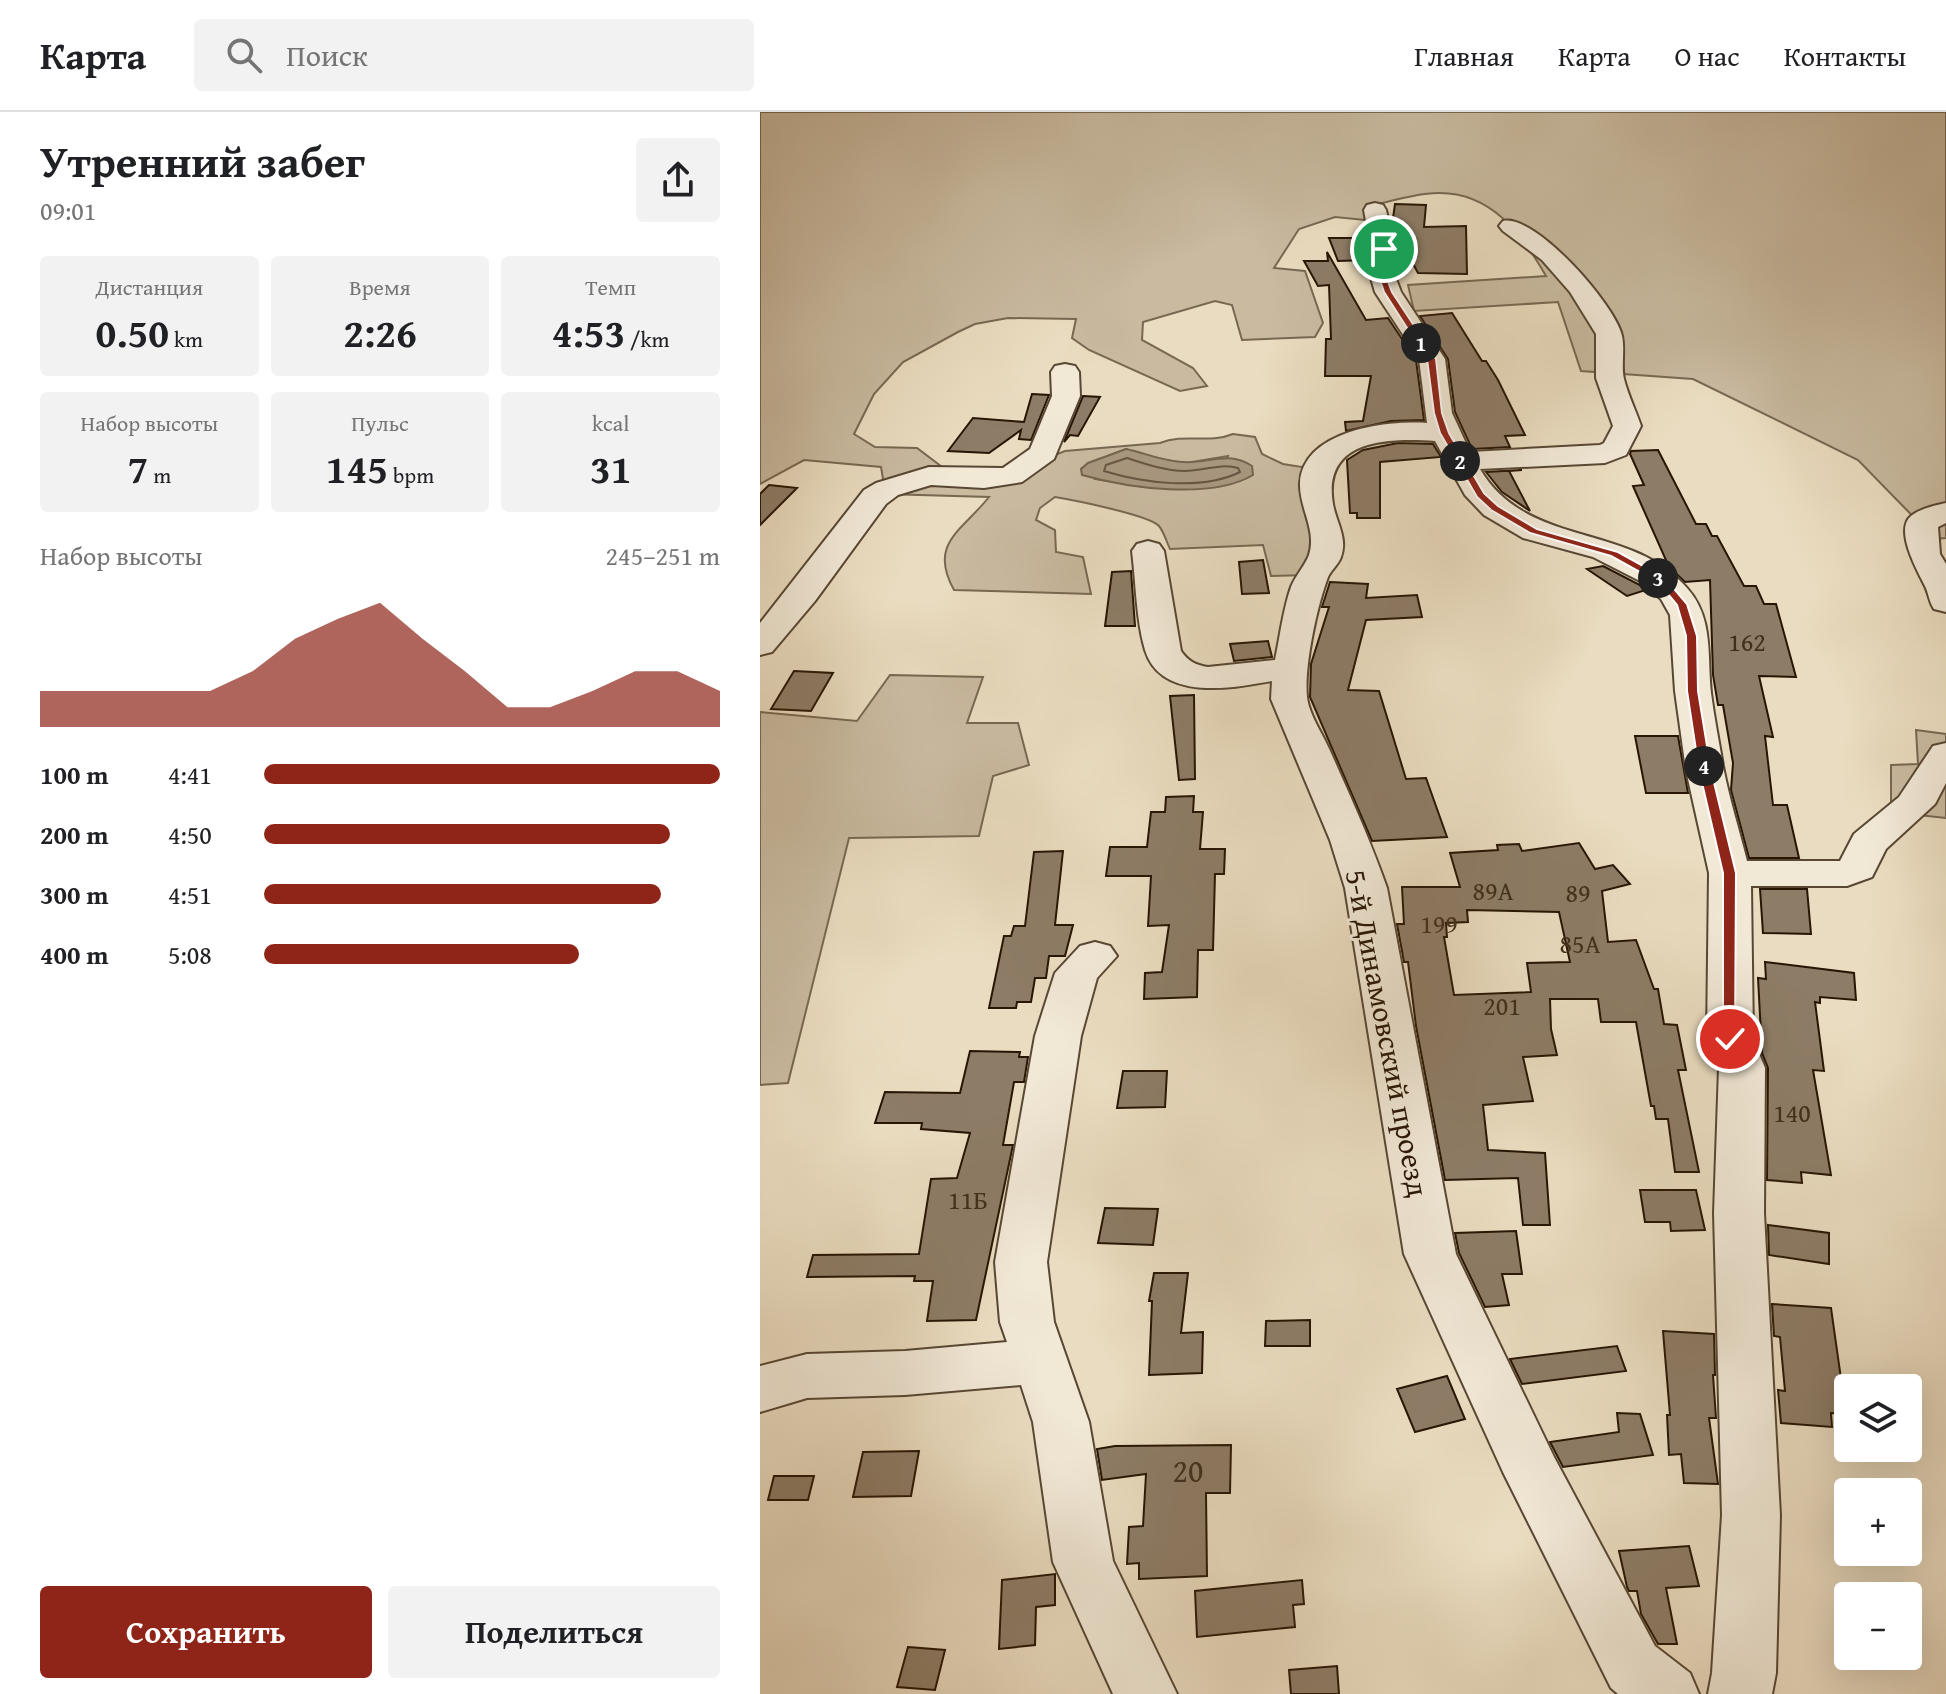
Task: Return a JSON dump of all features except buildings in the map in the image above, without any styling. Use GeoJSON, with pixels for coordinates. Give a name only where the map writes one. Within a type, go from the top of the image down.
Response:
{"type":"FeatureCollection","features":[{"type":"Feature","properties":{"kind":"street"},"geometry":{"type":"LineString","coordinates":[[1375,210],[1374,227],[1384,239],[1385,260],[1381,271],[1394,302],[1432,359],[1438,413],[1452,447],[1480,495],[1495,508],[1534,531],[1615,554],[1661,580],[1682,604],[1691,636],[1693,691],[1705,770],[1730,873],[1730,1039],[1742,1068],[1739,1213],[1751,1515],[1744,1673],[1740,1694]]}},
{"type":"Feature","properties":{"kind":"street","name":"5-й Динамовский проезд"},"geometry":{"type":"LineString","coordinates":[[1511,226],[1551,255],[1580,288],[1609,334],[1610,378],[1627,426],[1616,449],[1605,454],[1452,447],[1403,430],[1353,441],[1333,449],[1326,456],[1315,480],[1318,507],[1327,532],[1325,557],[1314,572],[1307,590],[1291,668],[1289,699],[1350,840],[1366,888],[1430,1254],[1532,1472],[1633,1667],[1667,1694]]}},
{"type":"Feature","properties":{"kind":"street"},"geometry":{"type":"LineString","coordinates":[[760,645],[803,594],[875,497],[898,484],[929,476],[984,479],[1019,472],[1044,453],[1066,396],[1065,372]]}},
{"type":"Feature","properties":{"kind":"street"},"geometry":{"type":"LineString","coordinates":[[1946,512],[1922,522],[1924,554],[1944,590],[1946,602]]}},
{"type":"Feature","properties":{"kind":"street"},"geometry":{"type":"LineString","coordinates":[[1148,551],[1163,651],[1169,662],[1185,673],[1201,677],[1291,668]]}},
{"type":"Feature","properties":{"kind":"street"},"geometry":{"type":"LineString","coordinates":[[1730,873],[1847,874],[1857,868],[1868,843],[1915,804],[1946,754]]}},
{"type":"Feature","properties":{"kind":"street"},"geometry":{"type":"LineString","coordinates":[[1095,956],[1077,973],[1058,1036],[1021,1262],[1027,1322],[1061,1422],[1083,1562],[1145,1694]]}},
{"type":"Feature","properties":{"kind":"street"},"geometry":{"type":"LineString","coordinates":[[760,1389],[807,1376],[905,1373],[1038,1361]]}},
{"type":"Feature","properties":{"kind":"shaded area"},"geometry":{"type":"Polygon","coordinates":[[[760,112],[1946,112],[1946,538],[1935,539],[1858,460],[1693,379],[1581,371],[1558,302],[1414,311],[1408,285],[1546,276],[1503,218],[1474,200],[1438,193],[1377,204],[1365,220],[1335,217],[1299,229],[1274,268],[1305,271],[1323,323],[1315,337],[1242,340],[1232,305],[1215,301],[1143,322],[1142,340],[1193,368],[1207,386],[1180,391],[1089,350],[1072,338],[1076,319],[1008,318],[975,324],[903,362],[874,394],[854,434],[875,447],[917,448],[950,473],[884,485],[881,467],[804,460],[760,484],[760,112]]]}},
{"type":"Feature","properties":{"kind":"shaded area"},"geometry":{"type":"Polygon","coordinates":[[[1233,434],[1255,437],[1262,454],[1283,464],[1315,469],[1321,533],[1308,575],[1271,576],[1263,545],[1170,549],[1161,528],[1141,517],[1055,497],[1040,508],[1036,520],[1055,530],[1056,552],[1083,557],[1091,594],[954,590],[947,574],[947,549],[959,529],[989,497],[884,494],[912,483],[987,482],[1065,451],[1233,434]],[[1126,449],[1108,456],[1095,479],[1146,487],[1218,487],[1228,456],[1186,463],[1151,458],[1126,449]]]}},
{"type":"Feature","properties":{"kind":"shaded area"},"geometry":{"type":"Polygon","coordinates":[[[890,675],[983,677],[967,723],[1018,723],[1029,765],[993,776],[979,836],[849,838],[788,1083],[760,1085],[760,712],[857,721],[890,675]]]}},
{"type":"Feature","properties":{"kind":"shaded area"},"geometry":{"type":"Polygon","coordinates":[[[1916,730],[1946,734],[1946,818],[1891,812],[1891,765],[1918,764],[1916,730]]]}},
{"type":"Feature","properties":{"kind":"water"},"geometry":{"type":"Polygon","coordinates":[[[1126,449],[1175,461],[1234,459],[1252,466],[1253,475],[1215,487],[1169,489],[1122,484],[1082,475],[1081,469],[1088,463],[1126,449]]]}},
{"type":"Feature","properties":{"kind":"route"},"geometry":{"type":"LineString","coordinates":[[1384,249],[1385,260],[1381,271],[1388,292],[1432,359],[1438,413],[1445,433],[1480,495],[1495,508],[1534,531],[1615,554],[1652,574],[1675,594],[1687,615],[1693,691],[1705,770],[1730,873],[1730,1039]]}}]}
